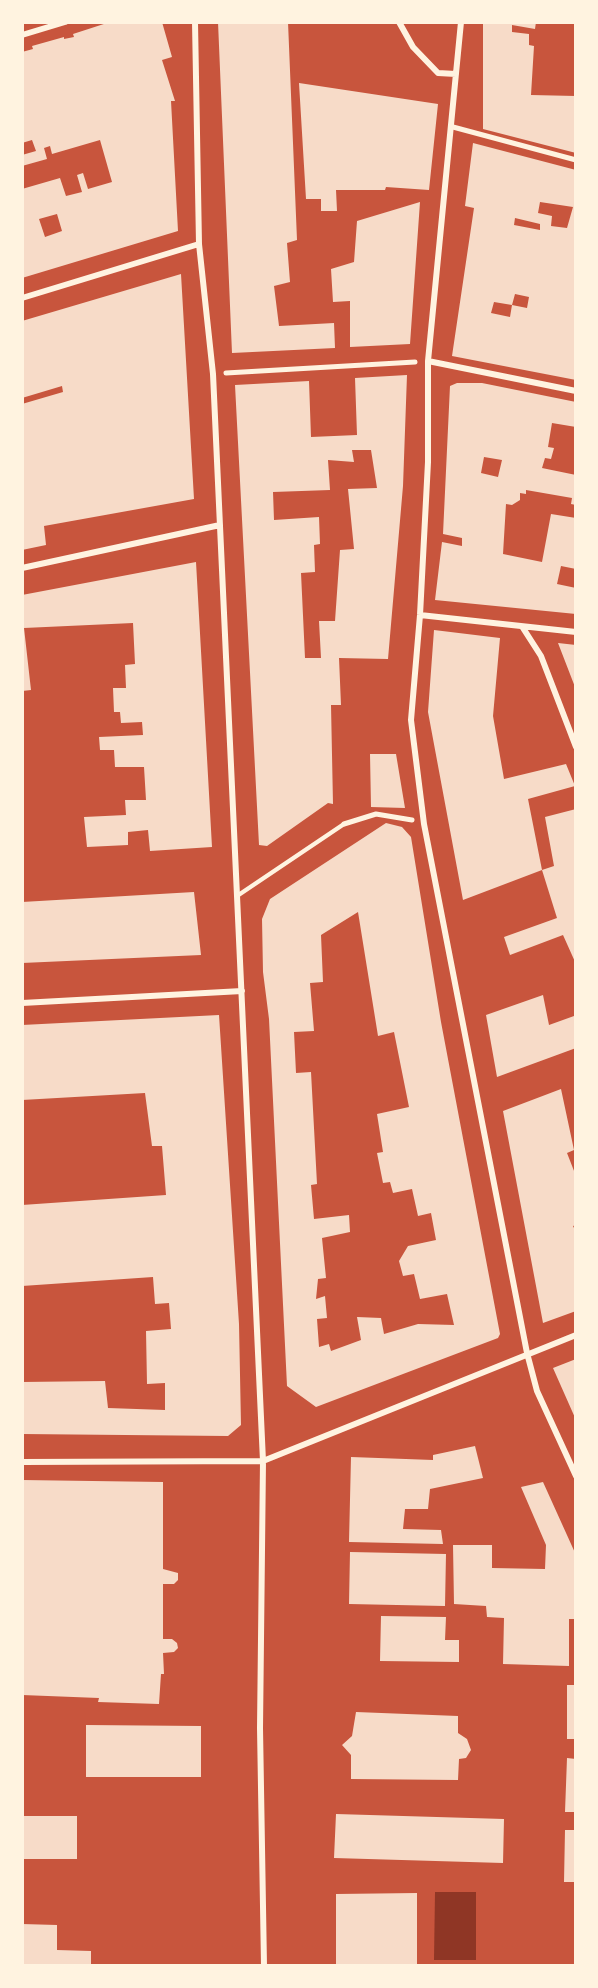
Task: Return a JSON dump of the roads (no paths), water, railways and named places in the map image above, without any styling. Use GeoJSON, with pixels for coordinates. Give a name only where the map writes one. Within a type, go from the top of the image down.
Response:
{"type":"FeatureCollection","features":[{"type":"Feature","properties":{"kind":"street"},"geometry":{"type":"LineString","coordinates":[[22,35],[65,22]]}},
{"type":"Feature","properties":{"kind":"street"},"geometry":{"type":"LineString","coordinates":[[195,22],[199,244],[213,374],[262,1461],[260,1728],[264,1965]]}},
{"type":"Feature","properties":{"kind":"street"},"geometry":{"type":"LineString","coordinates":[[399,22],[413,46],[438,73],[456,74]]}},
{"type":"Feature","properties":{"kind":"street"},"geometry":{"type":"LineString","coordinates":[[461,22],[453,127],[428,361],[428,462],[420,615],[411,720],[424,824],[526,1353],[537,1391],[576,1476]]}},
{"type":"Feature","properties":{"kind":"street"},"geometry":{"type":"LineString","coordinates":[[453,127],[576,160]]}},
{"type":"Feature","properties":{"kind":"street"},"geometry":{"type":"LineString","coordinates":[[22,298],[199,244]]}},
{"type":"Feature","properties":{"kind":"street"},"geometry":{"type":"LineString","coordinates":[[428,361],[576,391]]}},
{"type":"Feature","properties":{"kind":"street"},"geometry":{"type":"LineString","coordinates":[[226,373],[415,362]]}},
{"type":"Feature","properties":{"kind":"street"},"geometry":{"type":"LineString","coordinates":[[22,568],[220,525]]}},
{"type":"Feature","properties":{"kind":"street"},"geometry":{"type":"LineString","coordinates":[[420,615],[576,632]]}},
{"type":"Feature","properties":{"kind":"street"},"geometry":{"type":"LineString","coordinates":[[523,628],[541,656],[576,747]]}},
{"type":"Feature","properties":{"kind":"street"},"geometry":{"type":"LineString","coordinates":[[344,824],[376,814],[412,819]]}},
{"type":"Feature","properties":{"kind":"street"},"geometry":{"type":"LineString","coordinates":[[22,1003],[242,991]]}},
{"type":"Feature","properties":{"kind":"street"},"geometry":{"type":"LineString","coordinates":[[22,1462],[262,1461],[526,1353],[576,1335]]}},
{"type":"Feature","properties":{"kind":"lane"},"geometry":{"type":"LineString","coordinates":[[237,896],[344,824]]}}]}
